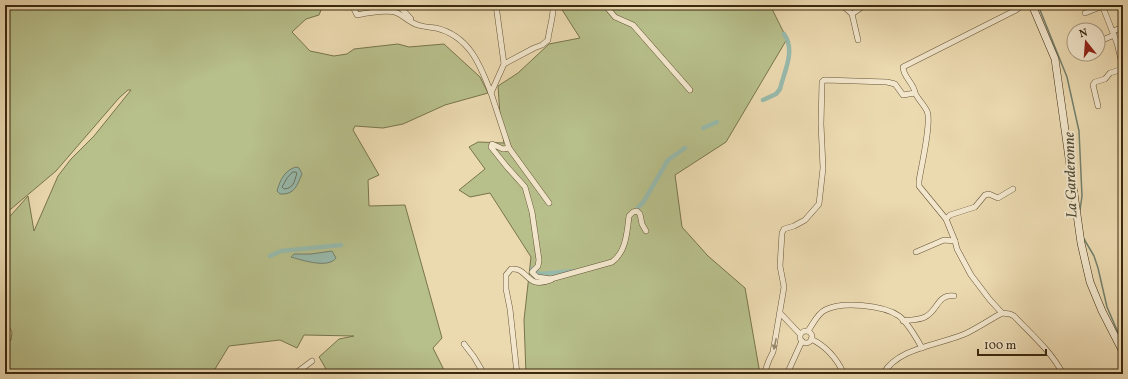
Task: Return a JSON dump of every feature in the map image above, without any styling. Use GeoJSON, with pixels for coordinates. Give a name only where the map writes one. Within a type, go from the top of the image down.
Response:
{"type":"FeatureCollection","features":[{"type":"Feature","properties":{"kind":"main road"},"geometry":{"type":"LineString","coordinates":[[1032,5],[1055,59],[1081,243],[1090,282],[1102,311],[1123,352]]}},
{"type":"Feature","properties":{"kind":"street"},"geometry":{"type":"LineString","coordinates":[[352,5],[357,15],[390,11],[398,13],[409,21],[418,25],[443,31],[467,45],[484,73],[510,148],[549,203]]}},
{"type":"Feature","properties":{"kind":"street"},"geometry":{"type":"LineString","coordinates":[[400,5],[408,17],[418,25]]}},
{"type":"Feature","properties":{"kind":"street"},"geometry":{"type":"LineString","coordinates":[[491,93],[504,64],[496,5]]}},
{"type":"Feature","properties":{"kind":"street"},"geometry":{"type":"LineString","coordinates":[[504,64],[542,45],[548,40],[551,20],[554,12],[553,5]]}},
{"type":"Feature","properties":{"kind":"street"},"geometry":{"type":"LineString","coordinates":[[605,5],[615,17],[634,25],[690,90]]}},
{"type":"Feature","properties":{"kind":"street"},"geometry":{"type":"LineString","coordinates":[[842,5],[852,14],[858,40]]}},
{"type":"Feature","properties":{"kind":"street"},"geometry":{"type":"LineString","coordinates":[[852,14],[865,5]]}},
{"type":"Feature","properties":{"kind":"street"},"geometry":{"type":"LineString","coordinates":[[1002,313],[971,275],[957,248],[946,219],[919,185],[928,129],[928,115],[927,111],[914,93],[915,90],[904,74],[904,67],[1023,5]]}},
{"type":"Feature","properties":{"kind":"street"},"geometry":{"type":"LineString","coordinates":[[1085,12],[1102,5],[1114,33],[1123,68],[1110,73],[1105,79],[1095,82],[1093,85],[1098,106]]}},
{"type":"Feature","properties":{"kind":"street"},"geometry":{"type":"LineString","coordinates":[[1106,38],[1123,28]]}},
{"type":"Feature","properties":{"kind":"street"},"geometry":{"type":"LineString","coordinates":[[764,374],[773,352],[784,287],[780,266],[782,233],[784,229],[806,220],[819,204],[823,168],[821,123],[822,82],[824,80],[887,82],[895,84],[903,95],[914,93]]}},
{"type":"Feature","properties":{"kind":"street"},"geometry":{"type":"LineString","coordinates":[[510,148],[503,149],[492,144],[491,147],[525,187],[532,212],[539,260],[538,266],[532,272],[537,277],[551,279]]}},
{"type":"Feature","properties":{"kind":"street"},"geometry":{"type":"LineString","coordinates":[[946,219],[950,215],[975,207],[984,195],[989,194],[998,198],[1002,197],[1013,189]]}},
{"type":"Feature","properties":{"kind":"street"},"geometry":{"type":"LineString","coordinates":[[517,374],[510,309],[506,289],[506,275],[511,269],[517,268],[522,271],[527,278],[535,283],[541,283],[612,262],[618,258],[623,250],[628,231],[629,216],[637,211],[640,214],[642,224],[646,231]]}},
{"type":"Feature","properties":{"kind":"street"},"geometry":{"type":"LineString","coordinates":[[916,252],[944,240],[955,241]]}},
{"type":"Feature","properties":{"kind":"street"},"geometry":{"type":"LineString","coordinates":[[903,320],[925,317],[932,313],[942,298],[948,295],[954,296]]}},
{"type":"Feature","properties":{"kind":"street"},"geometry":{"type":"LineString","coordinates":[[800,334],[804,331],[808,331],[820,313],[825,310],[838,306],[865,305],[880,308],[900,316],[922,348]]}},
{"type":"Feature","properties":{"kind":"street"},"geometry":{"type":"LineString","coordinates":[[780,313],[800,334],[802,341],[787,374]]}},
{"type":"Feature","properties":{"kind":"street"},"geometry":{"type":"LineString","coordinates":[[883,374],[892,362],[901,357],[967,332],[1002,313],[1014,316],[1042,344],[1058,364],[1063,374]]}},
{"type":"Feature","properties":{"kind":"street"},"geometry":{"type":"LineString","coordinates":[[808,331],[811,335],[811,339]]}},
{"type":"Feature","properties":{"kind":"street"},"geometry":{"type":"LineString","coordinates":[[802,341],[807,342],[811,339]]}},
{"type":"Feature","properties":{"kind":"street"},"geometry":{"type":"LineString","coordinates":[[811,339],[817,342],[833,356],[840,365],[844,374]]}},
{"type":"Feature","properties":{"kind":"street"},"geometry":{"type":"LineString","coordinates":[[464,344],[484,374]]}},
{"type":"Feature","properties":{"kind":"street"},"geometry":{"type":"LineString","coordinates":[[297,374],[296,372],[312,361]]}},
{"type":"Feature","properties":{"kind":"green space"},"geometry":{"type":"Polygon","coordinates":[[[5,5],[323,5],[319,15],[306,19],[292,32],[310,51],[334,56],[347,54],[354,49],[398,44],[409,47],[444,44],[480,77],[488,93],[445,105],[403,124],[383,128],[355,126],[353,130],[379,175],[368,180],[369,206],[405,205],[442,338],[433,348],[446,374],[329,374],[319,357],[339,339],[354,336],[304,335],[297,348],[280,340],[229,346],[212,374],[5,374],[5,339],[11,340],[12,332],[5,319],[5,222],[28,196],[34,231],[58,176],[71,159],[94,136],[131,90],[128,90],[119,98],[56,171],[5,214],[5,5]]]}},
{"type":"Feature","properties":{"kind":"green space"},"geometry":{"type":"Polygon","coordinates":[[[559,5],[770,5],[787,39],[726,142],[675,175],[682,227],[708,256],[745,288],[760,374],[526,374],[524,320],[531,257],[490,193],[470,197],[459,190],[485,169],[469,147],[478,142],[504,143],[498,86],[518,73],[549,44],[580,38],[559,5]]]}},
{"type":"Feature","properties":{"kind":"water"},"geometry":{"type":"Polygon","coordinates":[[[296,167],[299,168],[302,174],[297,185],[289,193],[280,194],[277,191],[281,179],[289,170],[296,167]]]}},
{"type":"Feature","properties":{"kind":"water"},"geometry":{"type":"Polygon","coordinates":[[[332,251],[336,258],[327,263],[308,262],[291,257],[294,254],[311,254],[332,251]]]}},
{"type":"Feature","properties":{"kind":"waterway"},"geometry":{"type":"LineString","coordinates":[[756,5],[759,9]]}},
{"type":"Feature","properties":{"kind":"waterway","name":"La Garderonne"},"geometry":{"type":"LineString","coordinates":[[1038,5],[1067,77],[1079,131],[1082,196],[1080,210]]}},
{"type":"Feature","properties":{"kind":"waterway"},"geometry":{"type":"LineString","coordinates":[[763,100],[776,94],[780,89],[789,54],[789,47],[784,34]]}},
{"type":"Feature","properties":{"kind":"waterway"},"geometry":{"type":"LineString","coordinates":[[703,128],[717,122]]}},
{"type":"Feature","properties":{"kind":"waterway"},"geometry":{"type":"LineString","coordinates":[[637,209],[644,201],[668,160],[685,148]]}},
{"type":"Feature","properties":{"kind":"waterway","name":"La Garderonne"},"geometry":{"type":"LineString","coordinates":[[1084,239],[1094,256],[1107,307],[1123,344]]}},
{"type":"Feature","properties":{"kind":"waterway"},"geometry":{"type":"LineString","coordinates":[[270,256],[281,251],[341,245]]}},
{"type":"Feature","properties":{"kind":"waterway"},"geometry":{"type":"LineString","coordinates":[[532,269],[540,274],[573,271]]}}]}
